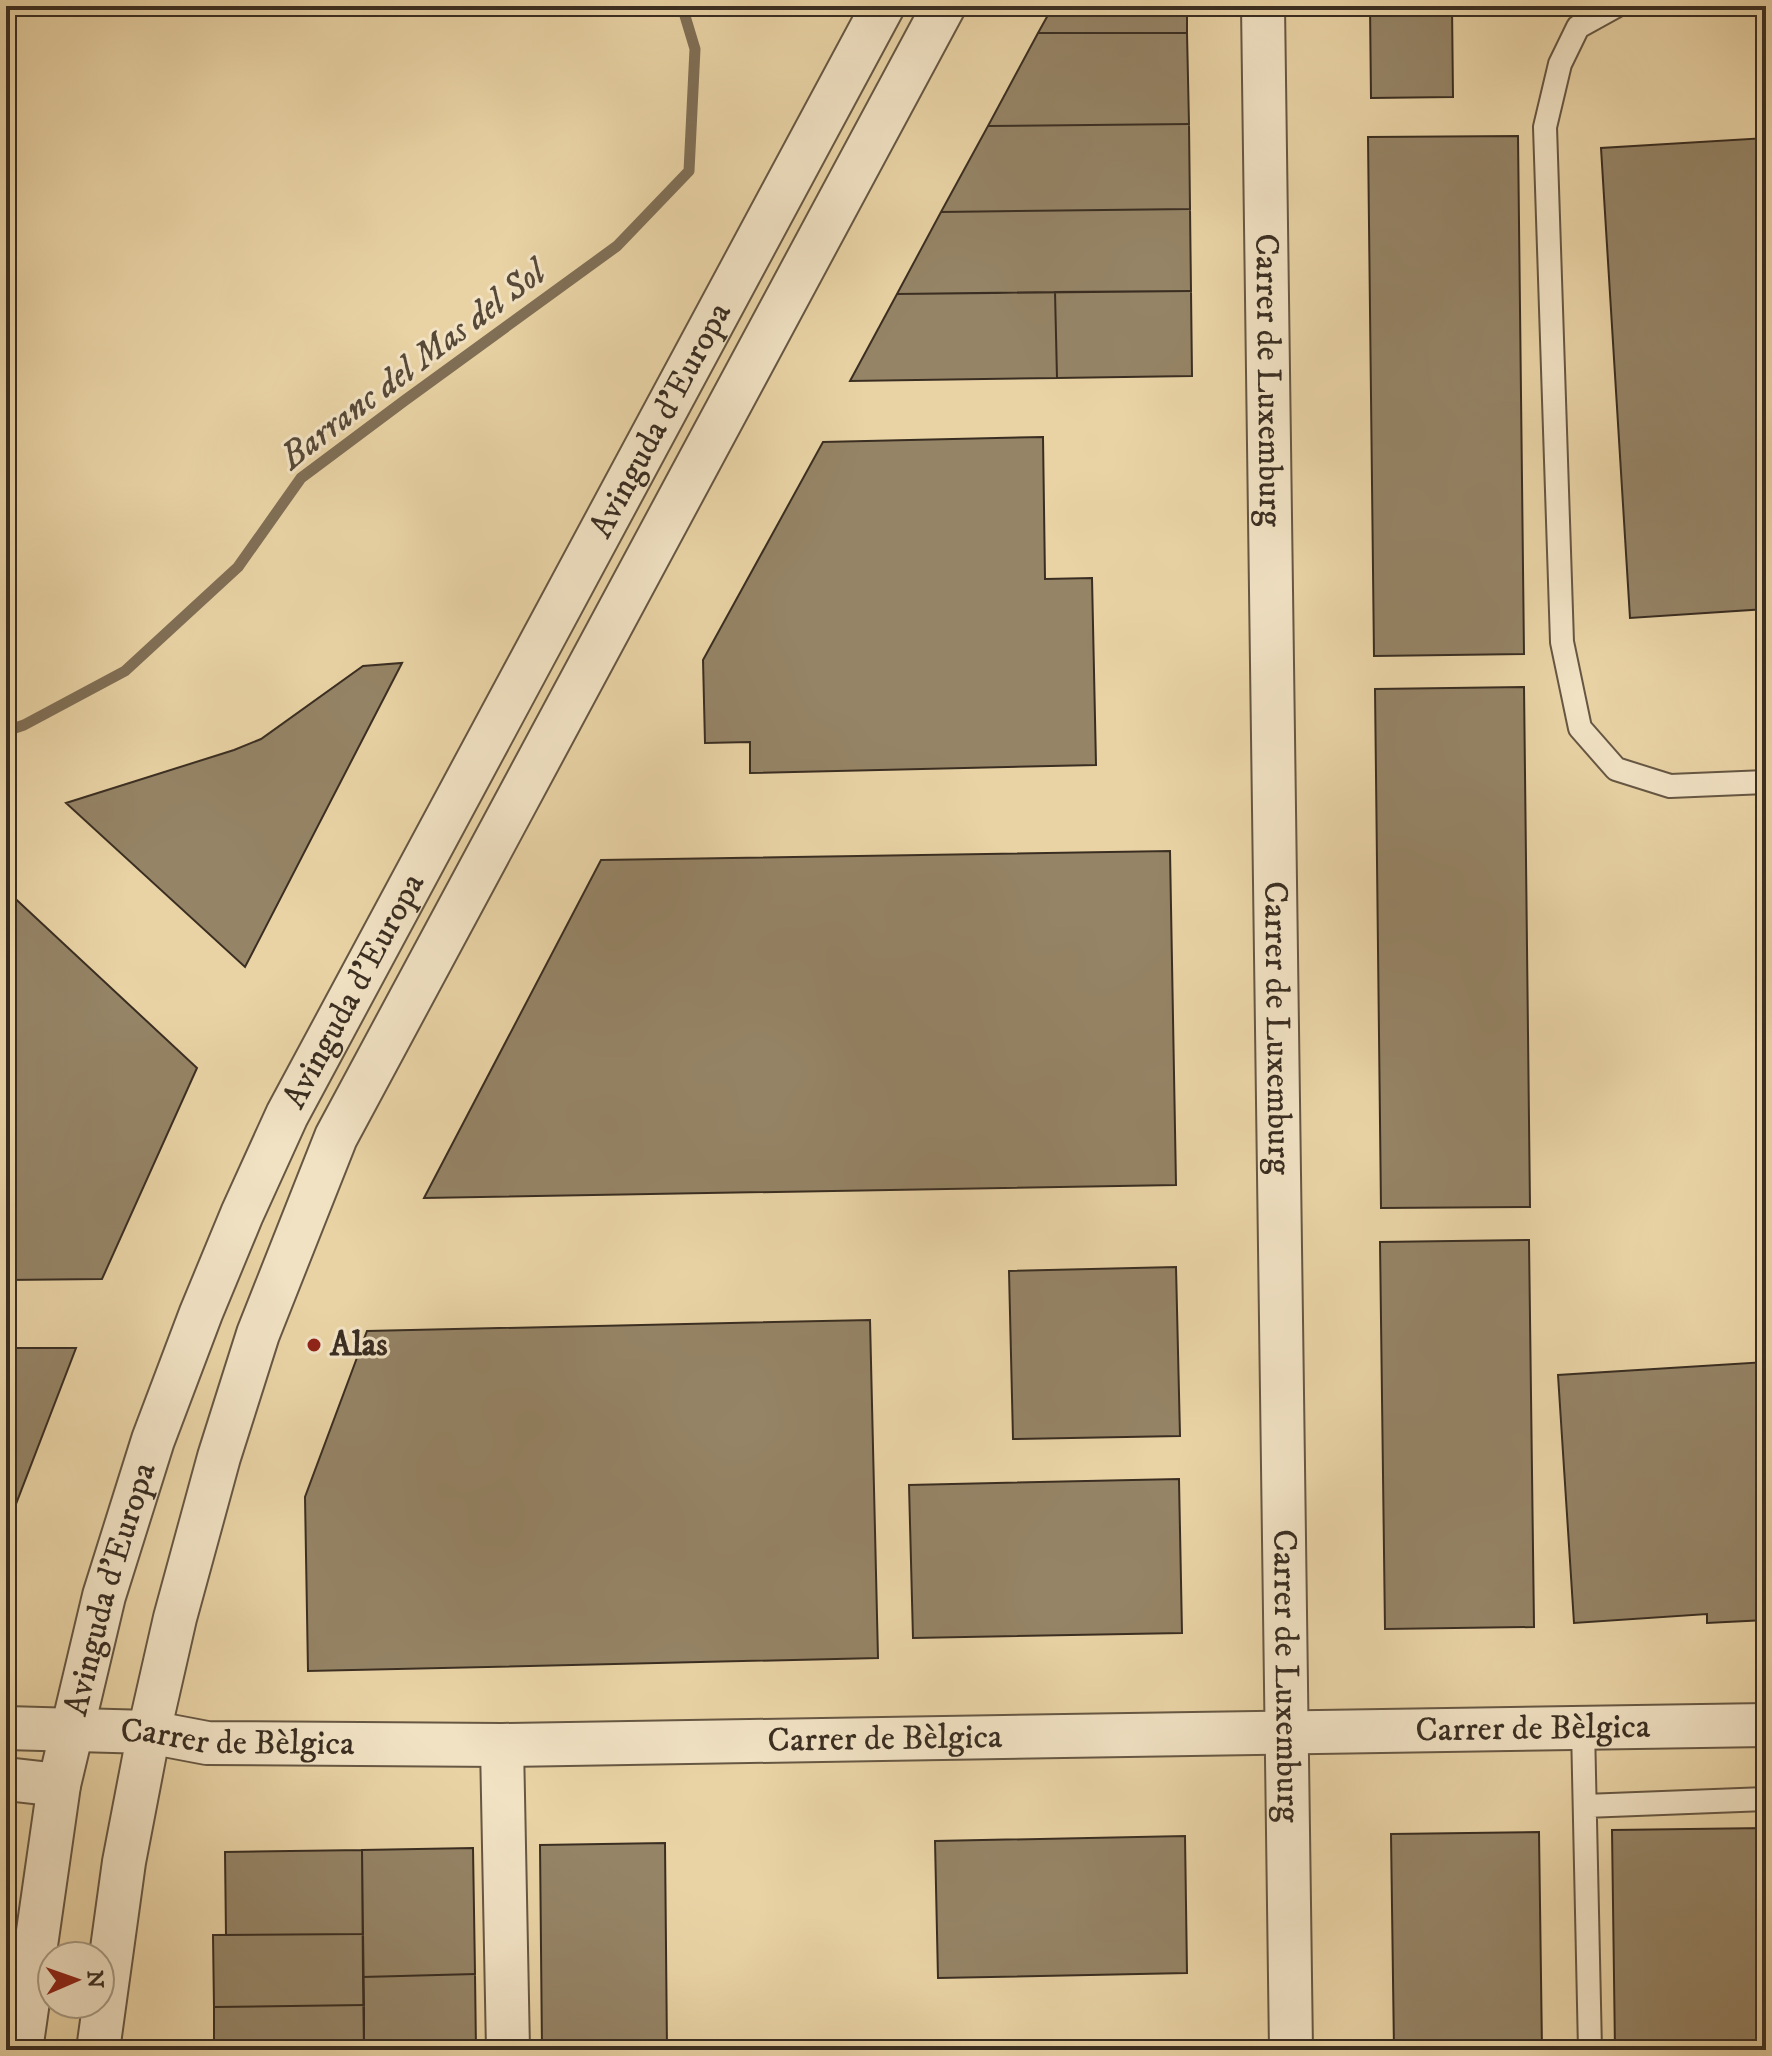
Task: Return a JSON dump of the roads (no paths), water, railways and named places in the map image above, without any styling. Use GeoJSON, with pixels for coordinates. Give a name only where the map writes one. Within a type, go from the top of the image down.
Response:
{"type":"FeatureCollection","features":[{"type":"Feature","properties":{"kind":"street","name":"Avinguda d'Europa"},"geometry":{"type":"LineString","coordinates":[[21,2050],[59,1785],[104,1596],[153,1440],[230,1242],[287,1115],[883,6]]}},
{"type":"Feature","properties":{"kind":"street","name":"Avinguda d'Europa"},"geometry":{"type":"LineString","coordinates":[[98,2050],[124,1862],[175,1618],[219,1457],[258,1334],[336,1137],[944,6]]}},
{"type":"Feature","properties":{"kind":"street","name":"Carrer de Luxemburg"},"geometry":{"type":"LineString","coordinates":[[1263,6],[1291,2050]]}},
{"type":"Feature","properties":{"kind":"street","name":"Carrer de Bèlgica"},"geometry":{"type":"LineString","coordinates":[[6,1728],[149,1732],[207,1743],[502,1745],[1766,1725]]}},
{"type":"Feature","properties":{"kind":"street"},"geometry":{"type":"LineString","coordinates":[[502,1745],[508,2050]]}},
{"type":"Feature","properties":{"kind":"street"},"geometry":{"type":"LineString","coordinates":[[6,1779],[59,1785]]}},
{"type":"Feature","properties":{"kind":"lane"},"geometry":{"type":"LineString","coordinates":[[1616,6],[1578,27],[1560,64],[1545,127],[1562,642],[1580,728],[1616,769],[1670,786],[1766,782]]}},
{"type":"Feature","properties":{"kind":"lane"},"geometry":{"type":"LineString","coordinates":[[1583,1728],[1590,2050]]}},
{"type":"Feature","properties":{"kind":"lane"},"geometry":{"type":"LineString","coordinates":[[1585,1806],[1766,1799]]}},
{"type":"Feature","properties":{"kind":"waterway","name":"Barranc del Mas del Sol"},"geometry":{"type":"LineString","coordinates":[[6,731],[24,725],[125,671],[238,567],[301,478],[617,246],[689,171],[695,49],[682,6]]}},
{"type":"Feature","properties":{"kind":"place","name":"Alas"},"geometry":{"type":"Point","coordinates":[314,1345]}}]}
